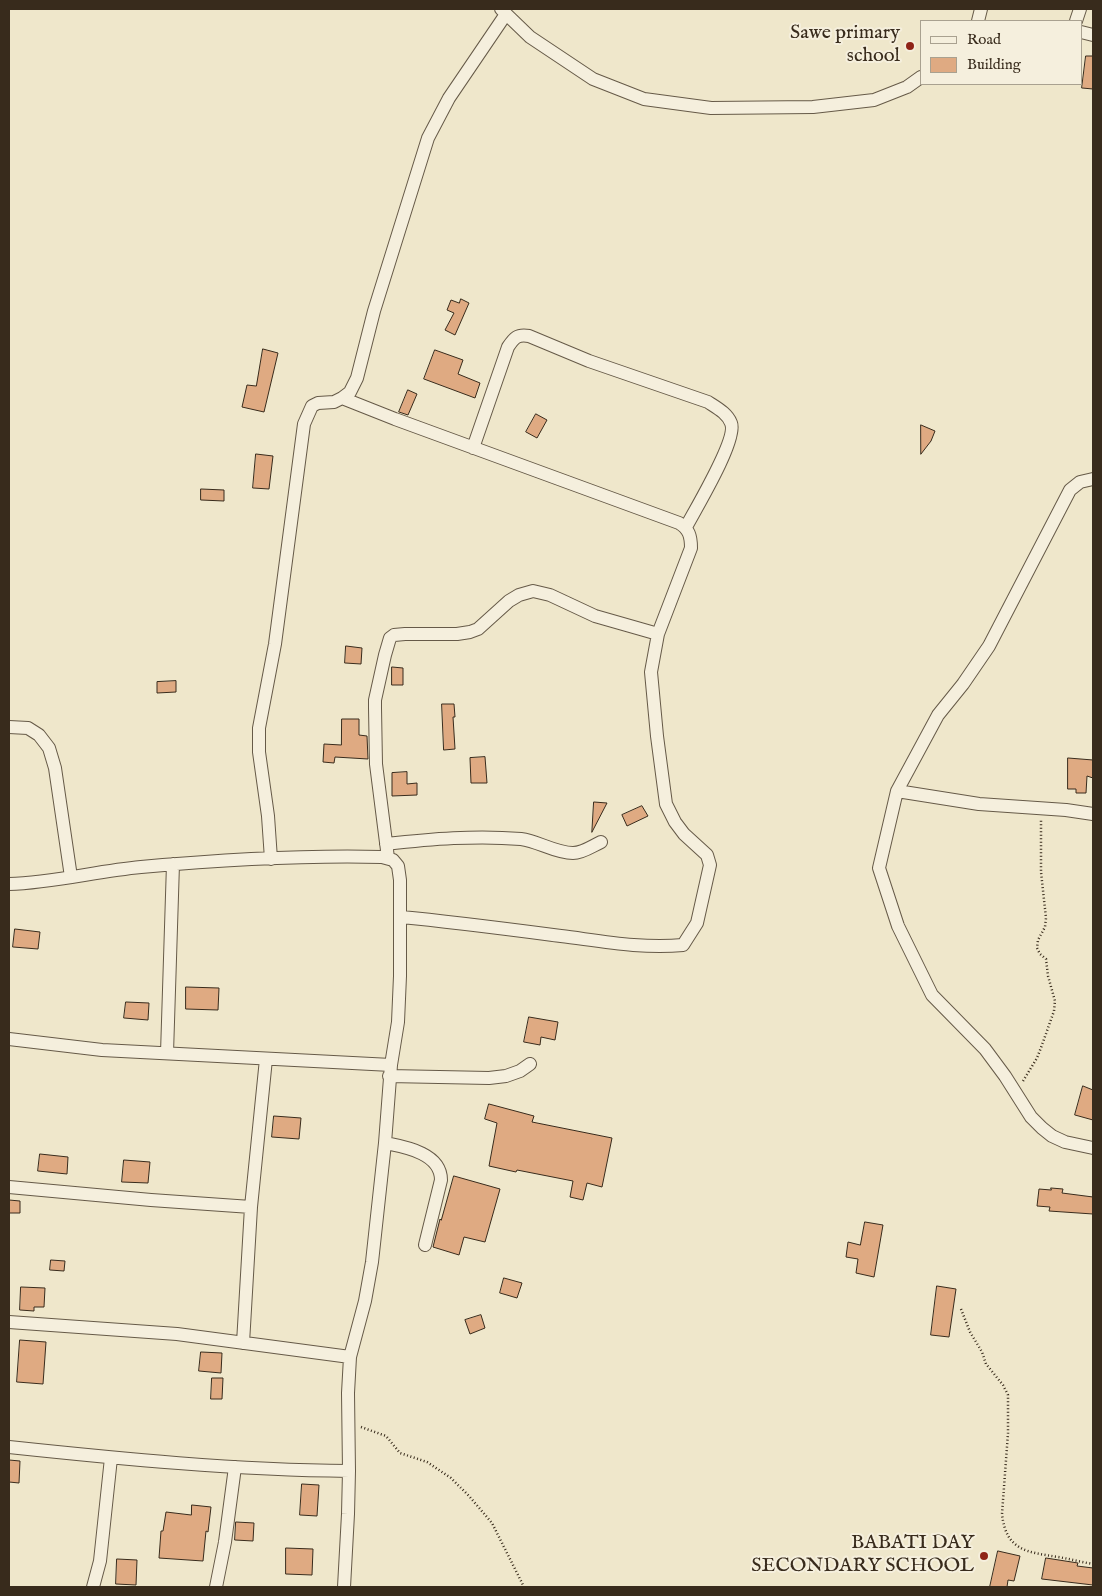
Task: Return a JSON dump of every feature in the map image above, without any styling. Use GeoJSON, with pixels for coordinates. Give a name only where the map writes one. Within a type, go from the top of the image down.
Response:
{"type":"FeatureCollection","features":[{"type":"Feature","properties":{"kind":"street"},"geometry":{"type":"LineString","coordinates":[[271,859],[260,752],[260,728],[279,615],[302,434],[312,406],[318,403],[334,402],[342,398],[350,392],[357,378],[374,311],[428,138],[449,98],[504,11],[530,37],[593,79],[644,99],[711,108],[813,107],[874,100],[906,87],[920,78]]}},
{"type":"Feature","properties":{"kind":"street"},"geometry":{"type":"LineString","coordinates":[[473,448],[508,347],[515,337],[521,335],[529,336],[589,361],[708,402],[724,412],[732,424],[732,432],[718,468],[686,527]]}},
{"type":"Feature","properties":{"kind":"street"},"geometry":{"type":"LineString","coordinates":[[342,398],[473,448],[660,515],[686,527],[690,534],[691,548],[658,634],[651,672],[656,736],[666,804],[674,822],[707,855],[710,865],[697,923],[690,937],[683,945],[667,947],[626,945],[461,923],[400,917]]}},
{"type":"Feature","properties":{"kind":"street"},"geometry":{"type":"LineString","coordinates":[[1093,479],[1080,482],[1070,490],[989,646],[963,684],[938,715],[897,792],[879,868],[898,926],[932,995],[985,1049],[1017,1094],[1030,1117],[1052,1136],[1065,1142],[1093,1148]]}},
{"type":"Feature","properties":{"kind":"street"},"geometry":{"type":"LineString","coordinates":[[388,858],[376,764],[375,700],[390,638],[394,635],[406,634],[457,634],[470,632],[478,629],[509,601],[519,595],[533,591],[550,595],[596,616],[658,634]]}},
{"type":"Feature","properties":{"kind":"street"},"geometry":{"type":"LineString","coordinates":[[9,727],[28,728],[39,735],[49,748],[55,768],[71,877]]}},
{"type":"Feature","properties":{"kind":"street"},"geometry":{"type":"LineString","coordinates":[[897,792],[979,804],[1093,814]]}},
{"type":"Feature","properties":{"kind":"street"},"geometry":{"type":"LineString","coordinates":[[386,844],[452,838],[505,838],[524,840],[573,853],[581,852],[601,842]]}},
{"type":"Feature","properties":{"kind":"street"},"geometry":{"type":"LineString","coordinates":[[9,884],[29,883],[139,867],[271,859],[382,857],[393,860],[398,866],[400,880],[398,1022],[390,1071],[385,1143],[367,1291],[350,1357],[349,1471],[344,1587]]}},
{"type":"Feature","properties":{"kind":"street"},"geometry":{"type":"LineString","coordinates":[[167,1053],[173,864]]}},
{"type":"Feature","properties":{"kind":"street"},"geometry":{"type":"LineString","coordinates":[[9,1039],[102,1050],[266,1060],[489,1078],[506,1076],[520,1071],[530,1064]]}},
{"type":"Feature","properties":{"kind":"street"},"geometry":{"type":"LineString","coordinates":[[243,1343],[251,1207],[266,1060]]}},
{"type":"Feature","properties":{"kind":"street"},"geometry":{"type":"LineString","coordinates":[[385,1143],[420,1152],[438,1167],[441,1174],[425,1245]]}},
{"type":"Feature","properties":{"kind":"street"},"geometry":{"type":"LineString","coordinates":[[9,1187],[251,1207]]}},
{"type":"Feature","properties":{"kind":"street"},"geometry":{"type":"LineString","coordinates":[[9,1322],[177,1334],[350,1357]]}},
{"type":"Feature","properties":{"kind":"street"},"geometry":{"type":"LineString","coordinates":[[9,1447],[111,1458],[235,1467],[349,1471]]}},
{"type":"Feature","properties":{"kind":"street"},"geometry":{"type":"LineString","coordinates":[[93,1587],[100,1561],[111,1458]]}},
{"type":"Feature","properties":{"kind":"street"},"geometry":{"type":"LineString","coordinates":[[216,1587],[225,1542],[235,1467]]}},
{"type":"Feature","properties":{"kind":"path"},"geometry":{"type":"LineString","coordinates":[[1017,1094],[1037,1058],[1054,1011],[1055,1001],[1048,976],[1046,959],[1040,954],[1038,948],[1038,940],[1045,927],[1046,918],[1041,872],[1042,809]]}},
{"type":"Feature","properties":{"kind":"path"},"geometry":{"type":"LineString","coordinates":[[961,1309],[986,1364],[1003,1385],[1008,1395],[1008,1433],[1002,1514],[1003,1526],[1010,1541],[1028,1552],[1093,1564]]}},
{"type":"Feature","properties":{"kind":"path"},"geometry":{"type":"LineString","coordinates":[[348,1422],[386,1436],[400,1452],[427,1462],[451,1478],[470,1496],[492,1523],[524,1587]]}},
{"type":"Feature","properties":{"kind":"building"},"geometry":{"type":"Polygon","coordinates":[[[1086,56],[1093,56],[1093,89],[1082,88],[1086,56]]]}},
{"type":"Feature","properties":{"kind":"building"},"geometry":{"type":"Polygon","coordinates":[[[461,299],[469,303],[455,335],[445,330],[454,313],[447,310],[451,300],[459,303],[461,299]]]}},
{"type":"Feature","properties":{"kind":"building"},"geometry":{"type":"Polygon","coordinates":[[[263,349],[278,353],[264,412],[242,407],[247,385],[256,386],[263,349]]]}},
{"type":"Feature","properties":{"kind":"building"},"geometry":{"type":"Polygon","coordinates":[[[435,350],[463,360],[458,374],[480,383],[475,398],[424,379],[435,350]]]}},
{"type":"Feature","properties":{"kind":"building"},"geometry":{"type":"Polygon","coordinates":[[[408,390],[417,394],[408,415],[399,412],[408,390]]]}},
{"type":"Feature","properties":{"kind":"building"},"geometry":{"type":"Polygon","coordinates":[[[536,414],[547,420],[537,438],[526,432],[536,414]]]}},
{"type":"Feature","properties":{"kind":"building"},"geometry":{"type":"Polygon","coordinates":[[[921,425],[935,431],[931,441],[921,454],[921,425]]]}},
{"type":"Feature","properties":{"kind":"building"},"geometry":{"type":"Polygon","coordinates":[[[256,454],[273,456],[269,489],[253,488],[256,454]]]}},
{"type":"Feature","properties":{"kind":"building"},"geometry":{"type":"Polygon","coordinates":[[[201,489],[224,490],[224,501],[201,500],[201,489]]]}},
{"type":"Feature","properties":{"kind":"building"},"geometry":{"type":"Polygon","coordinates":[[[346,646],[362,648],[361,664],[345,663],[346,646]]]}},
{"type":"Feature","properties":{"kind":"building"},"geometry":{"type":"Polygon","coordinates":[[[392,667],[403,668],[403,685],[392,685],[392,667]]]}},
{"type":"Feature","properties":{"kind":"building"},"geometry":{"type":"Polygon","coordinates":[[[176,681],[176,692],[157,693],[157,682],[176,681]]]}},
{"type":"Feature","properties":{"kind":"building"},"geometry":{"type":"Polygon","coordinates":[[[442,704],[454,704],[455,749],[444,750],[442,704]]]}},
{"type":"Feature","properties":{"kind":"building"},"geometry":{"type":"Polygon","coordinates":[[[342,719],[359,719],[359,735],[367,736],[368,759],[335,757],[334,763],[323,762],[324,744],[341,745],[342,719]]]}},
{"type":"Feature","properties":{"kind":"building"},"geometry":{"type":"Polygon","coordinates":[[[485,757],[487,783],[471,783],[470,758],[485,757]]]}},
{"type":"Feature","properties":{"kind":"building"},"geometry":{"type":"Polygon","coordinates":[[[1068,758],[1093,760],[1093,778],[1087,776],[1086,793],[1076,793],[1076,789],[1068,789],[1068,758]]]}},
{"type":"Feature","properties":{"kind":"building"},"geometry":{"type":"Polygon","coordinates":[[[407,772],[407,784],[417,783],[417,795],[392,796],[392,773],[407,772]]]}},
{"type":"Feature","properties":{"kind":"building"},"geometry":{"type":"Polygon","coordinates":[[[594,802],[607,803],[592,832],[594,802]]]}},
{"type":"Feature","properties":{"kind":"building"},"geometry":{"type":"Polygon","coordinates":[[[642,806],[648,816],[627,826],[622,815],[642,806]]]}},
{"type":"Feature","properties":{"kind":"building"},"geometry":{"type":"Polygon","coordinates":[[[15,929],[40,932],[38,949],[13,947],[15,929]]]}},
{"type":"Feature","properties":{"kind":"building"},"geometry":{"type":"Polygon","coordinates":[[[186,987],[219,988],[218,1010],[186,1009],[186,987]]]}},
{"type":"Feature","properties":{"kind":"building"},"geometry":{"type":"Polygon","coordinates":[[[126,1002],[149,1003],[148,1020],[124,1018],[126,1002]]]}},
{"type":"Feature","properties":{"kind":"building"},"geometry":{"type":"Polygon","coordinates":[[[529,1017],[558,1022],[555,1040],[541,1037],[540,1045],[524,1042],[529,1017]]]}},
{"type":"Feature","properties":{"kind":"building"},"geometry":{"type":"Polygon","coordinates":[[[1083,1086],[1093,1090],[1093,1120],[1075,1115],[1083,1086]]]}},
{"type":"Feature","properties":{"kind":"building"},"geometry":{"type":"Polygon","coordinates":[[[489,1104],[534,1116],[532,1122],[612,1138],[602,1187],[587,1183],[583,1200],[570,1197],[573,1181],[489,1166],[497,1123],[485,1119],[489,1104]]]}},
{"type":"Feature","properties":{"kind":"building"},"geometry":{"type":"Polygon","coordinates":[[[274,1116],[301,1118],[299,1139],[272,1137],[274,1116]]]}},
{"type":"Feature","properties":{"kind":"building"},"geometry":{"type":"Polygon","coordinates":[[[40,1154],[68,1157],[67,1174],[38,1171],[40,1154]]]}},
{"type":"Feature","properties":{"kind":"building"},"geometry":{"type":"Polygon","coordinates":[[[124,1160],[150,1162],[148,1183],[122,1182],[124,1160]]]}},
{"type":"Feature","properties":{"kind":"building"},"geometry":{"type":"Polygon","coordinates":[[[454,1176],[500,1189],[485,1242],[464,1237],[459,1255],[433,1247],[454,1176]]]}},
{"type":"Feature","properties":{"kind":"building"},"geometry":{"type":"Polygon","coordinates":[[[1051,1188],[1063,1189],[1062,1193],[1093,1197],[1093,1214],[1049,1211],[1050,1207],[1037,1206],[1039,1189],[1051,1190],[1051,1188]]]}},
{"type":"Feature","properties":{"kind":"building"},"geometry":{"type":"Polygon","coordinates":[[[9,1200],[20,1201],[20,1213],[9,1213],[9,1200]]]}},
{"type":"Feature","properties":{"kind":"building"},"geometry":{"type":"Polygon","coordinates":[[[865,1222],[883,1225],[874,1277],[856,1273],[858,1259],[846,1257],[848,1242],[860,1245],[865,1222]]]}},
{"type":"Feature","properties":{"kind":"building"},"geometry":{"type":"Polygon","coordinates":[[[51,1260],[65,1261],[64,1271],[50,1270],[51,1260]]]}},
{"type":"Feature","properties":{"kind":"building"},"geometry":{"type":"Polygon","coordinates":[[[504,1278],[522,1283],[517,1298],[500,1293],[504,1278]]]}},
{"type":"Feature","properties":{"kind":"building"},"geometry":{"type":"Polygon","coordinates":[[[937,1286],[956,1289],[949,1337],[931,1335],[937,1286]]]}},
{"type":"Feature","properties":{"kind":"building"},"geometry":{"type":"Polygon","coordinates":[[[21,1287],[45,1288],[44,1307],[34,1307],[34,1311],[20,1310],[21,1287]]]}},
{"type":"Feature","properties":{"kind":"building"},"geometry":{"type":"Polygon","coordinates":[[[481,1315],[485,1328],[470,1334],[465,1320],[481,1315]]]}},
{"type":"Feature","properties":{"kind":"building"},"geometry":{"type":"Polygon","coordinates":[[[20,1340],[46,1342],[43,1384],[17,1382],[20,1340]]]}},
{"type":"Feature","properties":{"kind":"building"},"geometry":{"type":"Polygon","coordinates":[[[201,1352],[222,1353],[221,1373],[199,1371],[201,1352]]]}},
{"type":"Feature","properties":{"kind":"building"},"geometry":{"type":"Polygon","coordinates":[[[212,1378],[223,1378],[222,1399],[211,1399],[212,1378]]]}},
{"type":"Feature","properties":{"kind":"building"},"geometry":{"type":"Polygon","coordinates":[[[9,1460],[20,1461],[19,1483],[9,1482],[9,1460]]]}},
{"type":"Feature","properties":{"kind":"building"},"geometry":{"type":"Polygon","coordinates":[[[302,1484],[319,1485],[317,1516],[300,1515],[302,1484]]]}},
{"type":"Feature","properties":{"kind":"building"},"geometry":{"type":"Polygon","coordinates":[[[192,1505],[211,1507],[203,1561],[159,1558],[161,1531],[163,1531],[166,1512],[191,1515],[192,1505]]]}},
{"type":"Feature","properties":{"kind":"building"},"geometry":{"type":"Polygon","coordinates":[[[236,1522],[254,1523],[253,1541],[235,1540],[236,1522]]]}},
{"type":"Feature","properties":{"kind":"building"},"geometry":{"type":"Polygon","coordinates":[[[286,1548],[313,1549],[312,1575],[286,1574],[286,1548]]]}},
{"type":"Feature","properties":{"kind":"building"},"geometry":{"type":"Polygon","coordinates":[[[998,1551],[1020,1556],[1014,1581],[1008,1580],[1007,1587],[990,1587],[998,1551]]]}},
{"type":"Feature","properties":{"kind":"building"},"geometry":{"type":"Polygon","coordinates":[[[1046,1558],[1078,1563],[1077,1566],[1093,1568],[1093,1585],[1042,1579],[1046,1558]]]}},
{"type":"Feature","properties":{"kind":"building"},"geometry":{"type":"Polygon","coordinates":[[[117,1559],[137,1560],[136,1585],[116,1584],[117,1559]]]}},
{"type":"Feature","properties":{"kind":"place","name":"Sawe primary school"},"geometry":{"type":"Point","coordinates":[910,46]}},
{"type":"Feature","properties":{"kind":"place","name":"BABATI DAY SECONDARY SCHOOL"},"geometry":{"type":"Point","coordinates":[984,1556]}}]}
